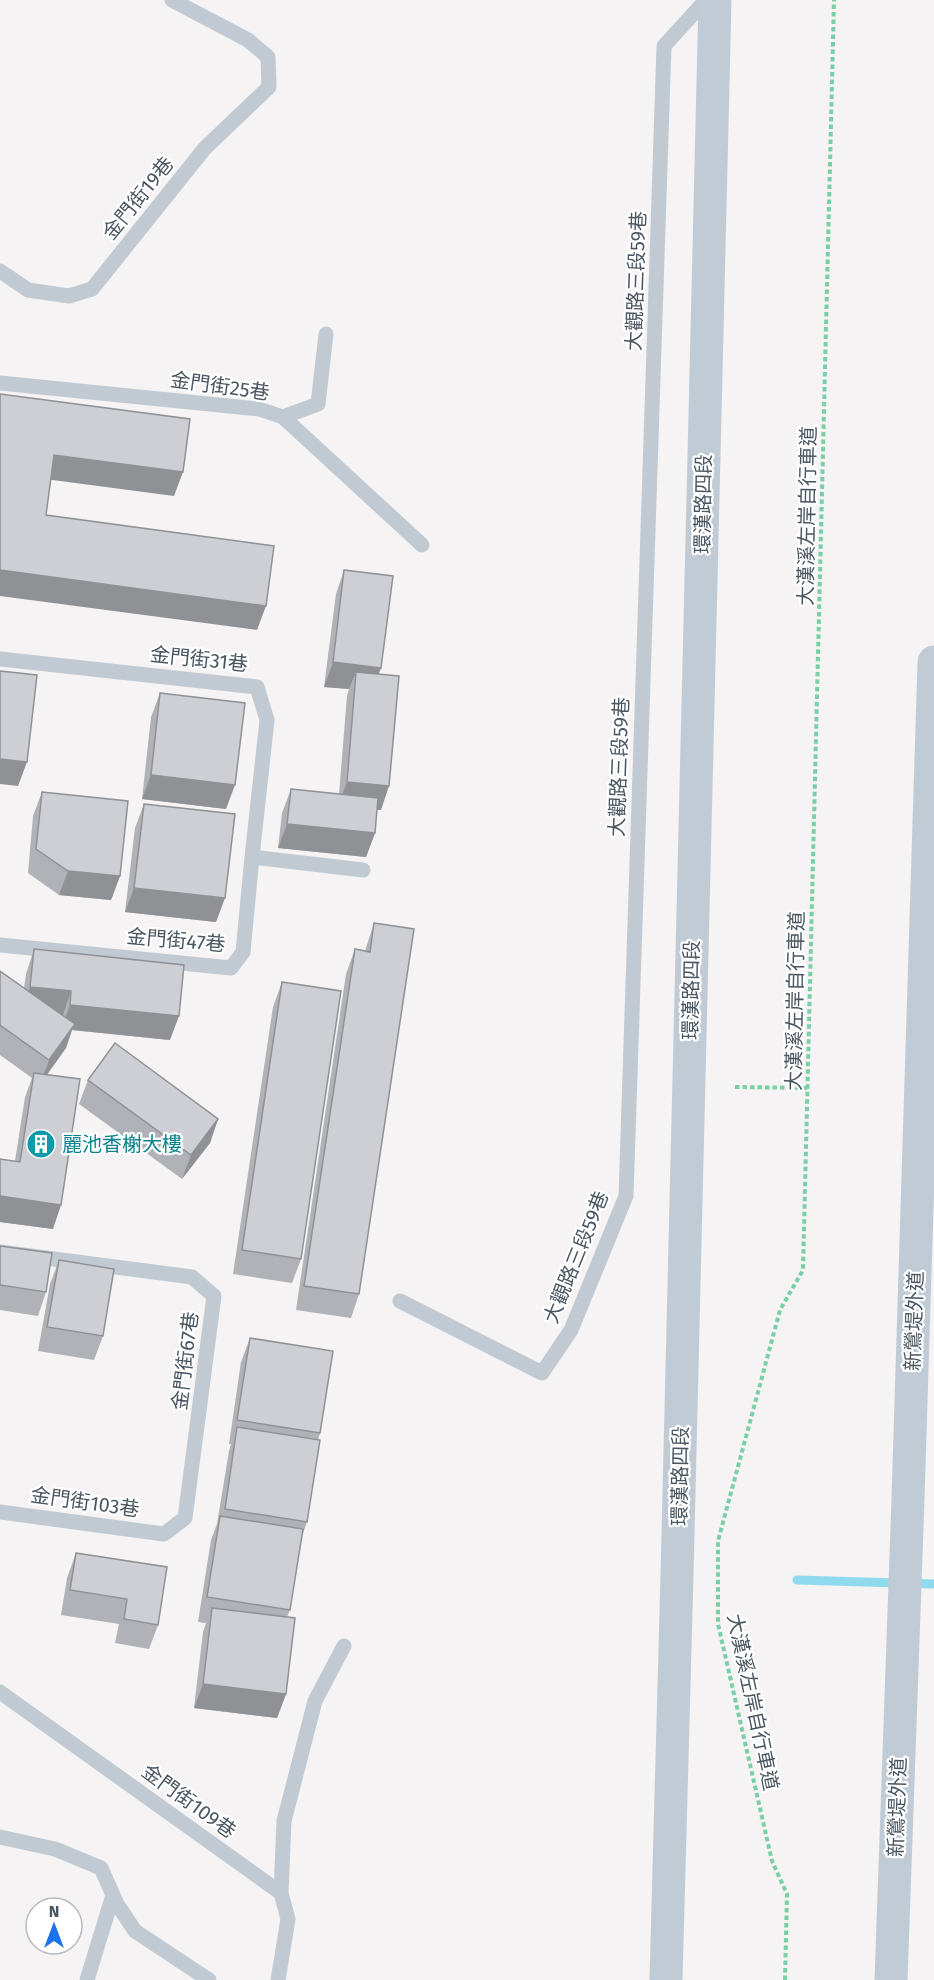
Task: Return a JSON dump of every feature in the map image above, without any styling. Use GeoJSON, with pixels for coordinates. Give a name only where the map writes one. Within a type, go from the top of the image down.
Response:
{"type":"FeatureCollection","features":[{"type":"Feature","properties":{"kind":"street","name":"環漢路四段"},"geometry":{"type":"LineString","coordinates":[[666,1980],[715,0]]}},
{"type":"Feature","properties":{"kind":"street","name":"新鶯堤外道"},"geometry":{"type":"LineString","coordinates":[[891,1980],[934,662]]}},
{"type":"Feature","properties":{"kind":"lane","name":"金門街19巷"},"geometry":{"type":"LineString","coordinates":[[0,271],[28,290],[69,296],[92,289],[205,148],[269,87],[268,57],[248,40],[172,0]]}},
{"type":"Feature","properties":{"kind":"lane","name":"大觀路三段59巷"},"geometry":{"type":"LineString","coordinates":[[400,1300],[542,1373],[571,1330],[626,1196],[664,46],[706,0]]}},
{"type":"Feature","properties":{"kind":"lane"},"geometry":{"type":"LineString","coordinates":[[283,417],[318,404],[326,334]]}},
{"type":"Feature","properties":{"kind":"lane","name":"金門街25巷"},"geometry":{"type":"LineString","coordinates":[[0,383],[259,410],[283,417],[422,545]]}},
{"type":"Feature","properties":{"kind":"lane","name":"金門街31巷"},"geometry":{"type":"LineString","coordinates":[[0,659],[257,687],[267,720],[252,857]]}},
{"type":"Feature","properties":{"kind":"lane"},"geometry":{"type":"LineString","coordinates":[[252,857],[363,870]]}},
{"type":"Feature","properties":{"kind":"lane","name":"金門街47巷"},"geometry":{"type":"LineString","coordinates":[[0,945],[231,968],[243,952],[252,857]]}},
{"type":"Feature","properties":{"kind":"lane","name":"金門街67巷"},"geometry":{"type":"LineString","coordinates":[[0,1252],[192,1277],[214,1296],[185,1518],[164,1534]]}},
{"type":"Feature","properties":{"kind":"lane","name":"金門街103巷"},"geometry":{"type":"LineString","coordinates":[[0,1512],[164,1534]]}},
{"type":"Feature","properties":{"kind":"lane"},"geometry":{"type":"LineString","coordinates":[[278,1980],[288,1918],[280,1893],[284,1821],[315,1701],[344,1646]]}},
{"type":"Feature","properties":{"kind":"lane","name":"金門街109巷"},"geometry":{"type":"LineString","coordinates":[[0,1692],[280,1893]]}},
{"type":"Feature","properties":{"kind":"lane"},"geometry":{"type":"LineString","coordinates":[[0,1838],[55,1849],[101,1868],[117,1904],[135,1930],[209,1980]]}},
{"type":"Feature","properties":{"kind":"lane"},"geometry":{"type":"LineString","coordinates":[[87,1980],[113,1895]]}},
{"type":"Feature","properties":{"kind":"path","name":"大漢溪左岸自行車道"},"geometry":{"type":"LineString","coordinates":[[785,1980],[787,1894],[772,1861],[718,1624],[718,1541],[780,1310],[803,1270],[834,0]]}},
{"type":"Feature","properties":{"kind":"path"},"geometry":{"type":"LineString","coordinates":[[735,1087],[808,1088]]}},
{"type":"Feature","properties":{"kind":"building"},"geometry":{"type":"Polygon","coordinates":[[[0,394],[190,419],[183,472],[54,455],[46,515],[274,546],[266,606],[0,570],[0,394]]]}},
{"type":"Feature","properties":{"kind":"building"},"geometry":{"type":"Polygon","coordinates":[[[344,570],[393,576],[381,668],[333,662],[344,570]]]}},
{"type":"Feature","properties":{"kind":"building"},"geometry":{"type":"Polygon","coordinates":[[[0,671],[37,675],[27,762],[0,759],[0,671]]]}},
{"type":"Feature","properties":{"kind":"building"},"geometry":{"type":"Polygon","coordinates":[[[356,672],[399,676],[389,786],[347,782],[356,672]]]}},
{"type":"Feature","properties":{"kind":"building"},"geometry":{"type":"Polygon","coordinates":[[[160,693],[245,703],[235,785],[151,775],[160,693]]]}},
{"type":"Feature","properties":{"kind":"building"},"geometry":{"type":"Polygon","coordinates":[[[291,789],[378,798],[375,833],[287,824],[291,789]]]}},
{"type":"Feature","properties":{"kind":"building"},"geometry":{"type":"Polygon","coordinates":[[[42,792],[128,801],[120,876],[68,871],[36,849],[42,792]]]}},
{"type":"Feature","properties":{"kind":"building"},"geometry":{"type":"Polygon","coordinates":[[[144,804],[235,814],[225,898],[134,888],[144,804]]]}},
{"type":"Feature","properties":{"kind":"building"},"geometry":{"type":"Polygon","coordinates":[[[374,923],[414,929],[359,1294],[304,1286],[355,949],[370,952],[374,923]]]}},
{"type":"Feature","properties":{"kind":"building"},"geometry":{"type":"Polygon","coordinates":[[[34,949],[184,965],[179,1016],[70,1005],[71,991],[30,987],[34,949]]]}},
{"type":"Feature","properties":{"kind":"building"},"geometry":{"type":"Polygon","coordinates":[[[0,971],[75,1024],[49,1060],[0,1025],[0,971]]]}},
{"type":"Feature","properties":{"kind":"building"},"geometry":{"type":"Polygon","coordinates":[[[282,982],[341,991],[301,1259],[242,1250],[282,982]]]}},
{"type":"Feature","properties":{"kind":"building"},"geometry":{"type":"Polygon","coordinates":[[[115,1043],[218,1119],[191,1155],[88,1080],[115,1043]]]}},
{"type":"Feature","properties":{"kind":"building","name":"麗池香榭大樓"},"geometry":{"type":"Polygon","coordinates":[[[34,1073],[80,1079],[61,1205],[0,1196],[0,1159],[20,1162],[34,1073]]]}},
{"type":"Feature","properties":{"kind":"building"},"geometry":{"type":"Polygon","coordinates":[[[0,1246],[52,1253],[46,1292],[0,1285],[0,1246]]]}},
{"type":"Feature","properties":{"kind":"building"},"geometry":{"type":"Polygon","coordinates":[[[59,1260],[114,1269],[103,1336],[47,1327],[59,1260]]]}},
{"type":"Feature","properties":{"kind":"building"},"geometry":{"type":"Polygon","coordinates":[[[250,1338],[333,1351],[320,1433],[237,1420],[250,1338]]]}},
{"type":"Feature","properties":{"kind":"building"},"geometry":{"type":"Polygon","coordinates":[[[237,1427],[320,1440],[307,1522],[225,1509],[237,1427]]]}},
{"type":"Feature","properties":{"kind":"building"},"geometry":{"type":"Polygon","coordinates":[[[220,1516],[303,1529],[290,1610],[207,1597],[220,1516]]]}},
{"type":"Feature","properties":{"kind":"building"},"geometry":{"type":"Polygon","coordinates":[[[76,1553],[167,1567],[158,1625],[124,1619],[127,1599],[70,1590],[76,1553]]]}},
{"type":"Feature","properties":{"kind":"building"},"geometry":{"type":"Polygon","coordinates":[[[212,1608],[295,1618],[286,1694],[203,1684],[212,1608]]]}},
{"type":"Feature","properties":{"kind":"waterway"},"geometry":{"type":"LineString","coordinates":[[797,1580],[934,1584]]}},
{"type":"Feature","properties":{"kind":"place","name":"麗池香榭大樓"},"geometry":{"type":"Point","coordinates":[41,1144]}}]}
